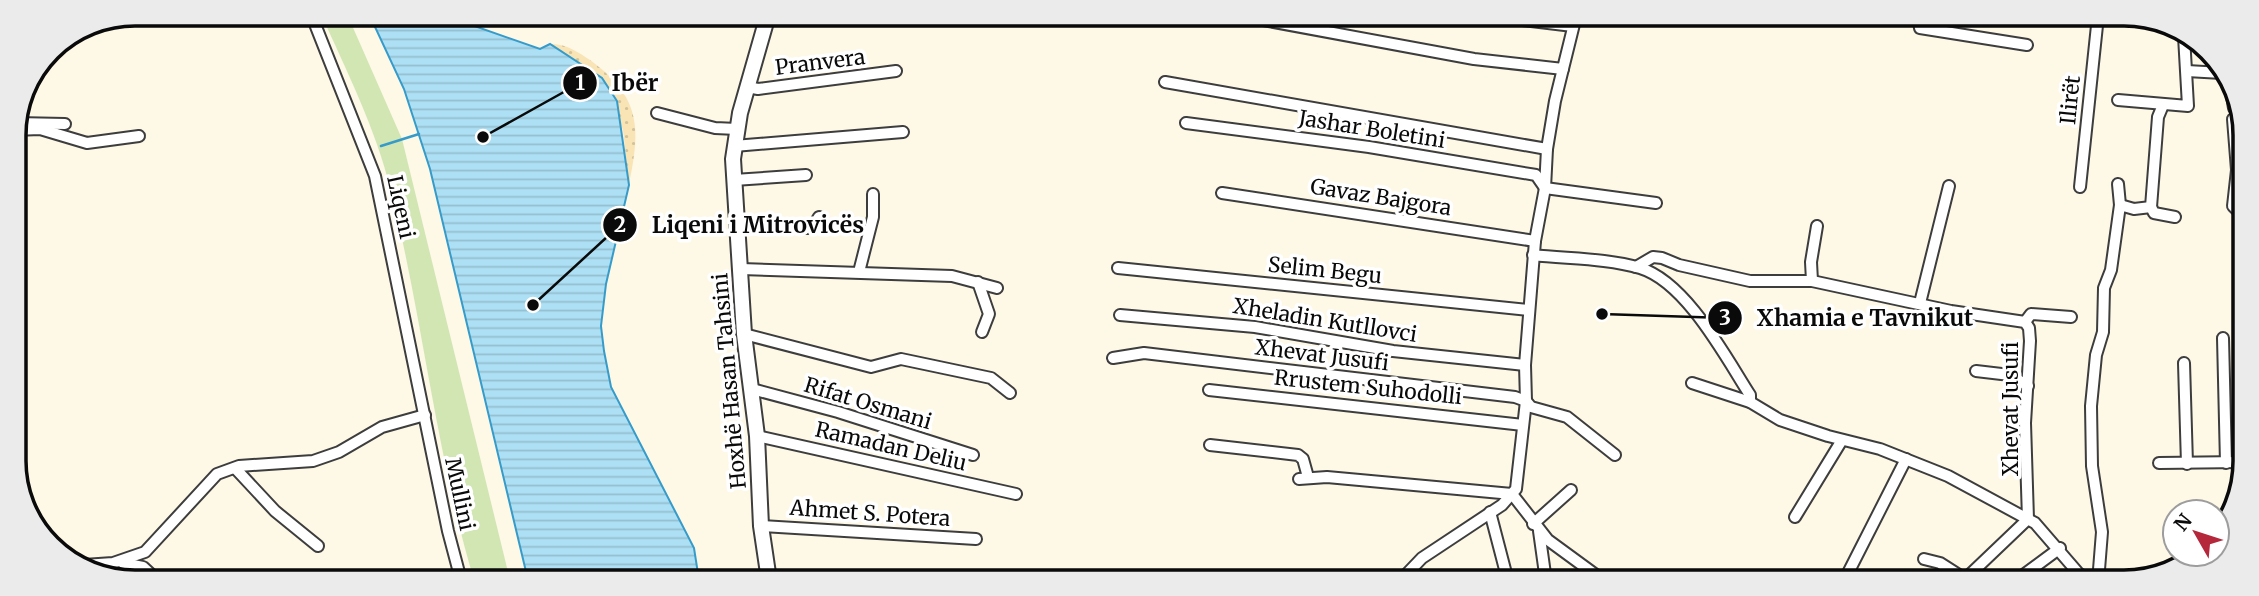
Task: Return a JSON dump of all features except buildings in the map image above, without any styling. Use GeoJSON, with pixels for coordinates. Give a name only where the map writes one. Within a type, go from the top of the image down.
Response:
{"type":"FeatureCollection","features":[{"type":"Feature","properties":{"kind":"street","name":"Liqeni"},"geometry":{"type":"LineString","coordinates":[[316,26],[375,176],[425,415]]}},
{"type":"Feature","properties":{"kind":"street","name":"Hoxhë Hasan Tahsini"},"geometry":{"type":"LineString","coordinates":[[765,26],[737,130],[734,180],[744,334],[757,436],[761,526],[768,570]]}},
{"type":"Feature","properties":{"kind":"street"},"geometry":{"type":"LineString","coordinates":[[1296,26],[1474,59],[1563,68]]}},
{"type":"Feature","properties":{"kind":"street"},"geometry":{"type":"LineString","coordinates":[[1412,570],[1441,543],[1490,512],[1512,494],[1518,479],[1526,401],[1525,365],[1533,255],[1545,188],[1547,149],[1574,26]]}},
{"type":"Feature","properties":{"kind":"street"},"geometry":{"type":"LineString","coordinates":[[1920,26],[2027,45]]}},
{"type":"Feature","properties":{"kind":"street","name":"Ilirët"},"geometry":{"type":"LineString","coordinates":[[2080,187],[2097,26]]}},
{"type":"Feature","properties":{"kind":"street"},"geometry":{"type":"LineString","coordinates":[[2118,100],[2189,105],[2185,46]]}},
{"type":"Feature","properties":{"kind":"street","name":"Pranvera"},"geometry":{"type":"LineString","coordinates":[[747,87],[758,89],[896,71]]}},
{"type":"Feature","properties":{"kind":"street"},"geometry":{"type":"LineString","coordinates":[[2187,71],[2212,72]]}},
{"type":"Feature","properties":{"kind":"street"},"geometry":{"type":"LineString","coordinates":[[1165,82],[1547,149]]}},
{"type":"Feature","properties":{"kind":"street"},"geometry":{"type":"LineString","coordinates":[[2163,105],[2158,117],[2151,207],[2154,213],[2175,217]]}},
{"type":"Feature","properties":{"kind":"street"},"geometry":{"type":"LineString","coordinates":[[657,113],[715,128],[737,130]]}},
{"type":"Feature","properties":{"kind":"street"},"geometry":{"type":"LineString","coordinates":[[27,123],[65,124]]}},
{"type":"Feature","properties":{"kind":"street","name":"Jashar Boletini"},"geometry":{"type":"LineString","coordinates":[[1186,123],[1369,147],[1536,175],[1545,188]]}},
{"type":"Feature","properties":{"kind":"street"},"geometry":{"type":"LineString","coordinates":[[26,130],[40,129],[88,143],[139,136]]}},
{"type":"Feature","properties":{"kind":"street"},"geometry":{"type":"LineString","coordinates":[[734,146],[903,132]]}},
{"type":"Feature","properties":{"kind":"street"},"geometry":{"type":"LineString","coordinates":[[734,180],[806,175]]}},
{"type":"Feature","properties":{"kind":"street"},"geometry":{"type":"LineString","coordinates":[[2099,570],[2102,533],[2092,466],[2091,406],[2096,355],[2103,332],[2104,288],[2111,270],[2113,236],[2120,205],[2118,184]]}},
{"type":"Feature","properties":{"kind":"street"},"geometry":{"type":"LineString","coordinates":[[1920,303],[1948,186]]}},
{"type":"Feature","properties":{"kind":"street"},"geometry":{"type":"LineString","coordinates":[[1545,188],[1656,203]]}},
{"type":"Feature","properties":{"kind":"street","name":"Gavaz Bajgora"},"geometry":{"type":"LineString","coordinates":[[1222,193],[1535,241]]}},
{"type":"Feature","properties":{"kind":"street"},"geometry":{"type":"LineString","coordinates":[[859,272],[873,217],[873,194]]}},
{"type":"Feature","properties":{"kind":"street"},"geometry":{"type":"LineString","coordinates":[[2120,205],[2134,209],[2151,207]]}},
{"type":"Feature","properties":{"kind":"street"},"geometry":{"type":"LineString","coordinates":[[738,225],[807,228],[814,225],[820,217]]}},
{"type":"Feature","properties":{"kind":"street"},"geometry":{"type":"LineString","coordinates":[[1812,281],[1811,262],[1817,226]]}},
{"type":"Feature","properties":{"kind":"street","name":"Xhevat Jusufi"},"geometry":{"type":"LineString","coordinates":[[1533,255],[1636,267],[1666,283],[1702,320],[1738,374],[1751,397],[1750,402]]}},
{"type":"Feature","properties":{"kind":"street","name":"Xhevat Jusufi"},"geometry":{"type":"LineString","coordinates":[[1636,267],[1653,257],[1750,281],[1812,281],[2025,322],[2029,328],[2030,341],[2025,423],[2028,519]]}},
{"type":"Feature","properties":{"kind":"street","name":"Selim Begu"},"geometry":{"type":"LineString","coordinates":[[1118,268],[1529,310]]}},
{"type":"Feature","properties":{"kind":"street"},"geometry":{"type":"LineString","coordinates":[[741,269],[952,276],[997,288]]}},
{"type":"Feature","properties":{"kind":"street"},"geometry":{"type":"LineString","coordinates":[[978,282],[989,314],[982,332]]}},
{"type":"Feature","properties":{"kind":"street"},"geometry":{"type":"LineString","coordinates":[[2025,322],[2031,314],[2071,317]]}},
{"type":"Feature","properties":{"kind":"street","name":"Xheladin Kutllovci"},"geometry":{"type":"LineString","coordinates":[[1120,315],[1255,327],[1393,351],[1525,365]]}},
{"type":"Feature","properties":{"kind":"street"},"geometry":{"type":"LineString","coordinates":[[744,334],[871,367],[901,359],[979,376],[998,381],[1010,393]]}},
{"type":"Feature","properties":{"kind":"street"},"geometry":{"type":"LineString","coordinates":[[2223,338],[2226,463]]}},
{"type":"Feature","properties":{"kind":"street","name":"Xhevat Jusufi"},"geometry":{"type":"LineString","coordinates":[[1113,358],[1144,354],[1443,388],[1526,401],[1531,407],[1567,418],[1615,454]]}},
{"type":"Feature","properties":{"kind":"street"},"geometry":{"type":"LineString","coordinates":[[2183,363],[2187,464]]}},
{"type":"Feature","properties":{"kind":"street"},"geometry":{"type":"LineString","coordinates":[[1976,371],[2010,375],[2028,386]]}},
{"type":"Feature","properties":{"kind":"street"},"geometry":{"type":"LineString","coordinates":[[1692,383],[1750,402],[1780,420],[1842,440],[1881,449],[1948,476],[2028,519],[2060,548],[2076,570]]}},
{"type":"Feature","properties":{"kind":"street","name":"Rifat Osmani"},"geometry":{"type":"LineString","coordinates":[[752,389],[838,412],[973,455]]}},
{"type":"Feature","properties":{"kind":"street","name":"Rrustem Suhodolli"},"geometry":{"type":"LineString","coordinates":[[1209,390],[1522,425]]}},
{"type":"Feature","properties":{"kind":"street"},"geometry":{"type":"LineString","coordinates":[[113,563],[145,552],[170,528],[203,486],[217,474],[234,468],[313,461],[339,452],[382,427],[425,415]]}},
{"type":"Feature","properties":{"kind":"street","name":"Mullini"},"geometry":{"type":"LineString","coordinates":[[425,415],[458,570]]}},
{"type":"Feature","properties":{"kind":"street","name":"Ramadan Deliu"},"geometry":{"type":"LineString","coordinates":[[757,436],[1016,494]]}},
{"type":"Feature","properties":{"kind":"street"},"geometry":{"type":"LineString","coordinates":[[1795,517],[1842,440]]}},
{"type":"Feature","properties":{"kind":"street"},"geometry":{"type":"LineString","coordinates":[[1210,445],[1298,455],[1303,458],[1304,478],[1512,494]]}},
{"type":"Feature","properties":{"kind":"street"},"geometry":{"type":"LineString","coordinates":[[1850,570],[1906,459]]}},
{"type":"Feature","properties":{"kind":"street"},"geometry":{"type":"LineString","coordinates":[[2160,463],[2233,463]]}},
{"type":"Feature","properties":{"kind":"street"},"geometry":{"type":"LineString","coordinates":[[234,468],[282,517],[318,546]]}},
{"type":"Feature","properties":{"kind":"street"},"geometry":{"type":"LineString","coordinates":[[1536,528],[1571,490]]}},
{"type":"Feature","properties":{"kind":"street"},"geometry":{"type":"LineString","coordinates":[[1512,494],[1536,528],[1590,570]]}},
{"type":"Feature","properties":{"kind":"street"},"geometry":{"type":"LineString","coordinates":[[1490,512],[1505,570]]}},
{"type":"Feature","properties":{"kind":"street"},"geometry":{"type":"LineString","coordinates":[[1974,570],[2028,519]]}},
{"type":"Feature","properties":{"kind":"street","name":"Ahmet S. Potera"},"geometry":{"type":"LineString","coordinates":[[761,526],[976,539]]}},
{"type":"Feature","properties":{"kind":"street"},"geometry":{"type":"LineString","coordinates":[[1536,528],[1544,570]]}},
{"type":"Feature","properties":{"kind":"street"},"geometry":{"type":"LineString","coordinates":[[2030,570],[2060,548]]}},
{"type":"Feature","properties":{"kind":"street"},"geometry":{"type":"LineString","coordinates":[[1924,559],[1940,563],[1949,570]]}},
{"type":"Feature","properties":{"kind":"street"},"geometry":{"type":"LineString","coordinates":[[100,564],[132,563],[146,570]]}},
{"type":"Feature","properties":{"kind":"green space"},"geometry":{"type":"Polygon","coordinates":[[[327,26],[352,26],[402,139],[508,570],[471,570],[439,435],[391,191],[369,123],[327,26]]]}},
{"type":"Feature","properties":{"kind":"sand"},"geometry":{"type":"Polygon","coordinates":[[[550,44],[576,51],[590,60],[607,74],[628,101],[635,130],[629,185],[623,130],[602,78],[550,44]]]}},
{"type":"Feature","properties":{"kind":"water"},"geometry":{"type":"Polygon","coordinates":[[[375,26],[474,26],[540,49],[550,44],[602,78],[617,101],[629,185],[606,284],[601,326],[604,351],[611,387],[694,548],[697,570],[526,570],[430,169],[404,89],[375,26]]]}},
{"type":"Feature","properties":{"kind":"waterway"},"geometry":{"type":"LineString","coordinates":[[381,146],[419,134]]}},
{"type":"Feature","properties":{"kind":"place","name":"Ibër"},"geometry":{"type":"Point","coordinates":[483,137]}},
{"type":"Feature","properties":{"kind":"place","name":"Liqeni i Mitrovicës"},"geometry":{"type":"Point","coordinates":[533,305]}},
{"type":"Feature","properties":{"kind":"place","name":"Xhamia e Tavnikut"},"geometry":{"type":"Point","coordinates":[1602,314]}}]}
